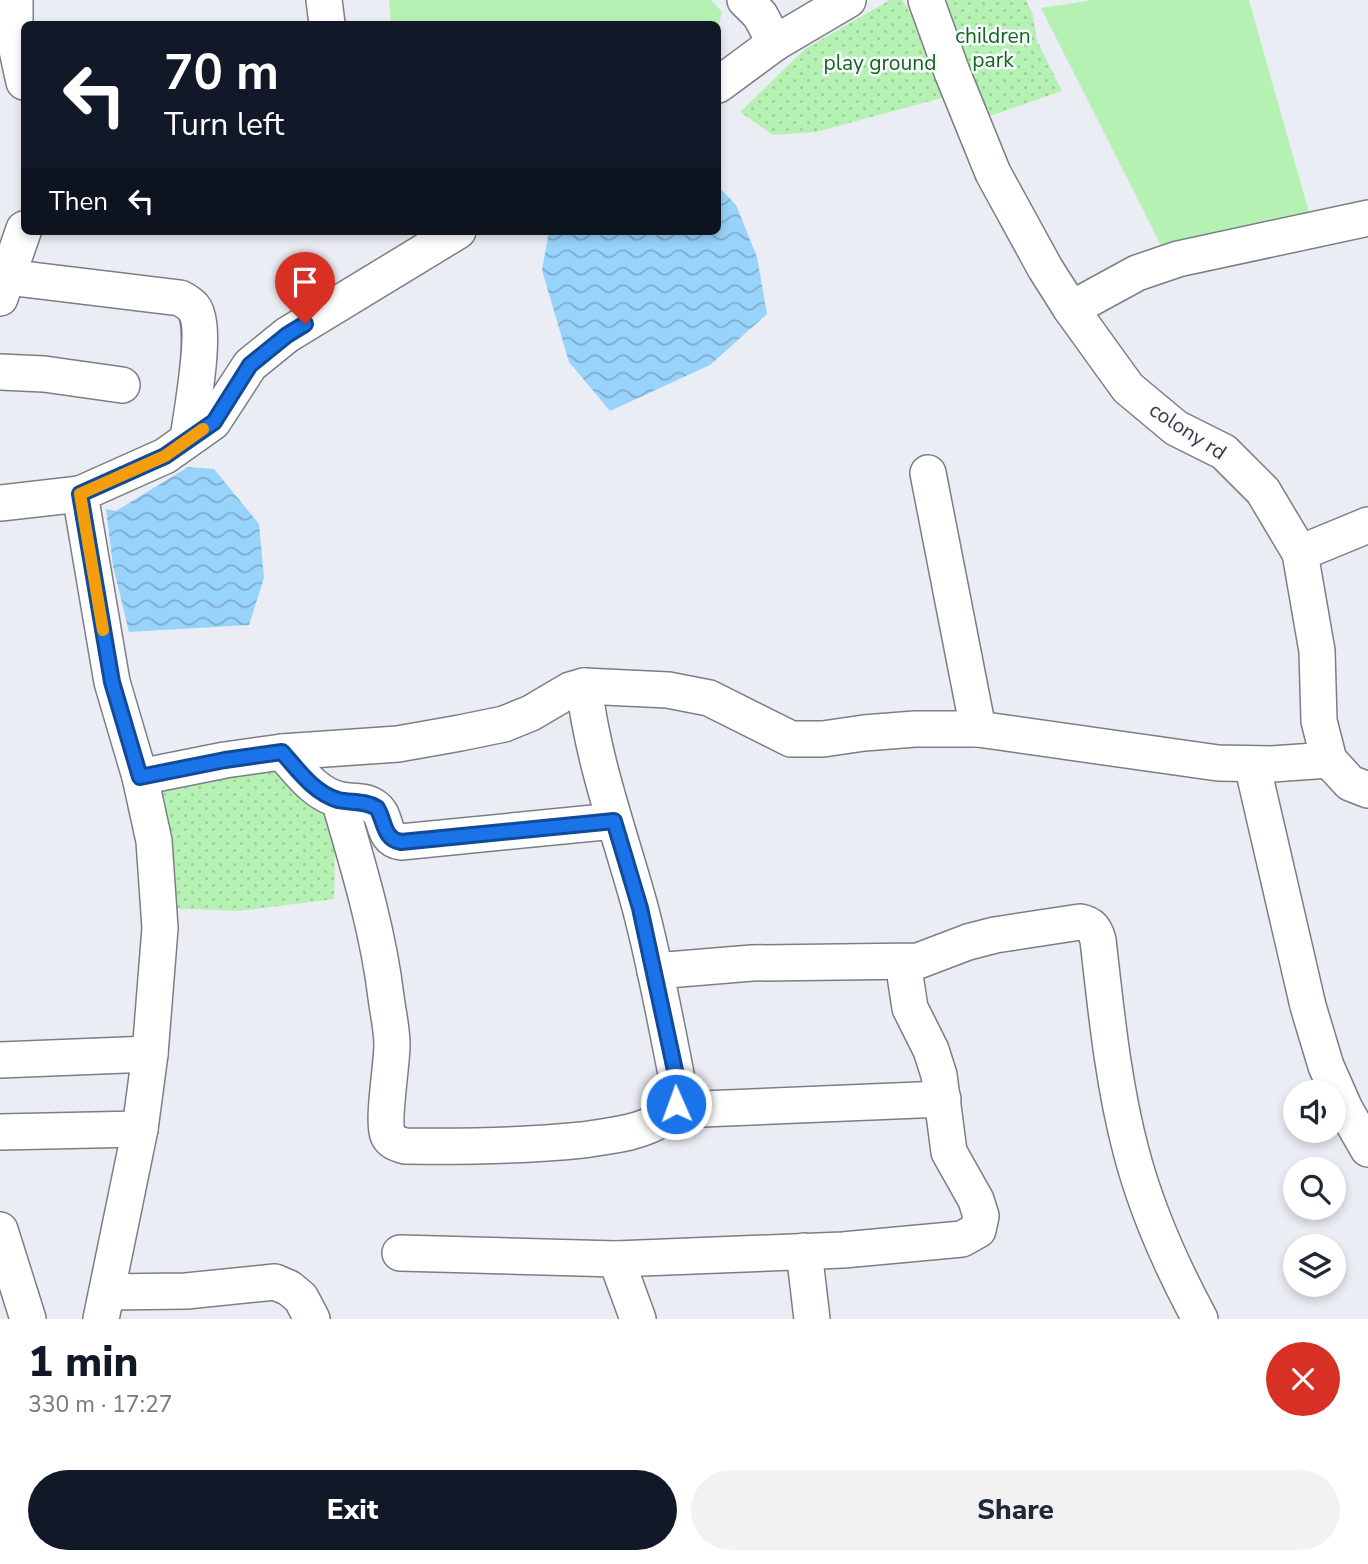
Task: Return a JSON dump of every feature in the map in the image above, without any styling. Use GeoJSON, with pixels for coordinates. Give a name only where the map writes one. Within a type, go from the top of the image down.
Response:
{"type":"FeatureCollection","features":[{"type":"Feature","properties":{"kind":"street"},"geometry":{"type":"LineString","coordinates":[[15,0],[15,41],[21,68]]}},
{"type":"Feature","properties":{"kind":"street"},"geometry":{"type":"LineString","coordinates":[[324,0],[327,21]]}},
{"type":"Feature","properties":{"kind":"street"},"geometry":{"type":"LineString","coordinates":[[745,0],[760,15],[775,43]]}},
{"type":"Feature","properties":{"kind":"street"},"geometry":{"type":"LineString","coordinates":[[721,83],[775,43],[848,0]]}},
{"type":"Feature","properties":{"kind":"street","name":"colony rd"},"geometry":{"type":"LineString","coordinates":[[926,0],[993,173],[1070,309],[1128,388],[1176,428],[1224,452],[1263,491],[1300,553],[1317,651],[1319,721],[1329,760]]}},
{"type":"Feature","properties":{"kind":"street"},"geometry":{"type":"LineString","coordinates":[[1070,309],[1137,273],[1178,259],[1368,218]]}},
{"type":"Feature","properties":{"kind":"street"},"geometry":{"type":"LineString","coordinates":[[22,235],[2,291],[180,298],[195,308],[200,327],[199,354],[188,439]]}},
{"type":"Feature","properties":{"kind":"street"},"geometry":{"type":"LineString","coordinates":[[0,503],[80,494],[165,456],[214,422],[250,365],[287,335],[438,236]]}},
{"type":"Feature","properties":{"kind":"street"},"geometry":{"type":"LineString","coordinates":[[0,372],[44,374],[122,385]]}},
{"type":"Feature","properties":{"kind":"street"},"geometry":{"type":"LineString","coordinates":[[928,474],[978,729]]}},
{"type":"Feature","properties":{"kind":"street"},"geometry":{"type":"LineString","coordinates":[[80,494],[112,682],[140,777],[154,841],[160,928],[150,1054],[140,1129],[104,1305],[186,1290],[275,1282],[289,1288],[301,1298],[313,1319]]}},
{"type":"Feature","properties":{"kind":"street"},"geometry":{"type":"LineString","coordinates":[[1300,553],[1368,525]]}},
{"type":"Feature","properties":{"kind":"street"},"geometry":{"type":"LineString","coordinates":[[140,777],[225,760],[282,752],[398,744],[493,726],[531,713],[570,690],[584,686],[668,690],[709,698],[791,739],[824,739],[915,729],[978,729],[1218,762],[1252,764],[1329,760],[1350,783],[1368,790]]}},
{"type":"Feature","properties":{"kind":"street"},"geometry":{"type":"LineString","coordinates":[[339,800],[364,883],[383,968],[392,1043],[390,1090],[384,1124],[388,1137],[405,1146],[534,1145],[629,1132],[667,1116],[676,1104],[679,1089],[640,908],[590,730],[584,686]]}},
{"type":"Feature","properties":{"kind":"street"},"geometry":{"type":"LineString","coordinates":[[282,752],[323,793],[339,800],[362,802],[377,808],[388,836],[394,841],[614,821]]}},
{"type":"Feature","properties":{"kind":"street"},"geometry":{"type":"LineString","coordinates":[[1252,764],[1308,1006],[1326,1066],[1345,1109],[1368,1149]]}},
{"type":"Feature","properties":{"kind":"street"},"geometry":{"type":"LineString","coordinates":[[655,971],[752,963],[918,961],[995,935],[1080,922],[1088,924],[1095,931],[1115,1067],[1131,1152],[1167,1250],[1200,1319]]}},
{"type":"Feature","properties":{"kind":"street"},"geometry":{"type":"LineString","coordinates":[[400,1253],[616,1259],[804,1251],[962,1239],[978,1230],[981,1216],[976,1200],[949,1152],[939,1074],[931,1050],[910,1008],[903,962]]}},
{"type":"Feature","properties":{"kind":"street"},"geometry":{"type":"LineString","coordinates":[[0,1060],[150,1054]]}},
{"type":"Feature","properties":{"kind":"street"},"geometry":{"type":"LineString","coordinates":[[676,1104],[687,1109],[702,1109],[943,1099]]}},
{"type":"Feature","properties":{"kind":"street"},"geometry":{"type":"LineString","coordinates":[[0,1132],[140,1129]]}},
{"type":"Feature","properties":{"kind":"street"},"geometry":{"type":"LineString","coordinates":[[0,1230],[29,1319]]}},
{"type":"Feature","properties":{"kind":"street"},"geometry":{"type":"LineString","coordinates":[[804,1251],[812,1319]]}},
{"type":"Feature","properties":{"kind":"street"},"geometry":{"type":"LineString","coordinates":[[616,1259],[638,1319]]}},
{"type":"Feature","properties":{"kind":"green space"},"geometry":{"type":"Polygon","coordinates":[[[389,0],[711,0],[722,12],[720,21],[391,21],[389,0]]]}},
{"type":"Feature","properties":{"kind":"green space","name":"play ground"},"geometry":{"type":"Polygon","coordinates":[[[890,0],[902,0],[913,16],[945,97],[816,132],[773,135],[740,112],[805,49],[890,0]]]}},
{"type":"Feature","properties":{"kind":"green space","name":"children park"},"geometry":{"type":"Polygon","coordinates":[[[930,0],[1026,0],[1033,15],[1037,41],[1062,91],[984,118],[930,0]]]}},
{"type":"Feature","properties":{"kind":"green space"},"geometry":{"type":"Polygon","coordinates":[[[1092,0],[1249,0],[1319,248],[1173,269],[1041,8],[1092,0]]]}},
{"type":"Feature","properties":{"kind":"green space"},"geometry":{"type":"Polygon","coordinates":[[[264,765],[319,792],[335,854],[334,899],[239,911],[166,908],[158,787],[264,765]]]}},
{"type":"Feature","properties":{"kind":"water"},"geometry":{"type":"Polygon","coordinates":[[[721,189],[736,205],[757,257],[767,314],[710,365],[610,411],[569,362],[542,270],[548,235],[721,235],[721,189]]]}},
{"type":"Feature","properties":{"kind":"water"},"geometry":{"type":"Polygon","coordinates":[[[188,467],[214,469],[259,524],[264,578],[249,625],[129,632],[113,566],[106,509],[116,511],[188,467]]]}},
{"type":"Feature","properties":{"kind":"slow traffic"},"geometry":{"type":"LineString","coordinates":[[103,630],[80,494],[165,456],[203,429]]}},
{"type":"Feature","properties":{"kind":"route"},"geometry":{"type":"LineString","coordinates":[[305,324],[250,365],[214,422],[165,456],[80,494],[112,682],[140,777],[282,752],[309,782],[323,793],[339,800],[362,802],[377,808],[388,836],[401,842],[614,821],[640,908],[655,971],[679,1089],[676,1104]]}}]}
